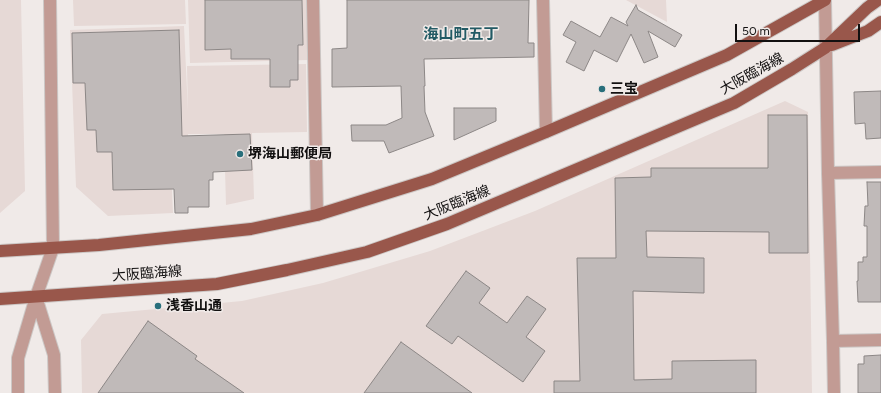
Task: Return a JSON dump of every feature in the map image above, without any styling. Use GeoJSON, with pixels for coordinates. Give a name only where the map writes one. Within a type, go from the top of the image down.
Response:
{"type":"FeatureCollection","features":[{"type":"Feature","properties":{"kind":"main road","name":"大阪臨海線"},"geometry":{"type":"LineString","coordinates":[[0,251],[99,246],[251,229],[317,215],[432,179],[546,132],[727,55],[825,0]]}},
{"type":"Feature","properties":{"kind":"main road","name":"大阪臨海線"},"geometry":{"type":"LineString","coordinates":[[0,299],[217,284],[367,252],[447,224],[734,103],[825,48],[867,8],[878,0]]}},
{"type":"Feature","properties":{"kind":"main road"},"geometry":{"type":"LineString","coordinates":[[825,48],[868,31],[881,22]]}},
{"type":"Feature","properties":{"kind":"street"},"geometry":{"type":"LineString","coordinates":[[18,393],[18,358],[36,297],[54,248],[50,0]]}},
{"type":"Feature","properties":{"kind":"street"},"geometry":{"type":"LineString","coordinates":[[313,0],[317,215]]}},
{"type":"Feature","properties":{"kind":"street"},"geometry":{"type":"LineString","coordinates":[[543,0],[546,132]]}},
{"type":"Feature","properties":{"kind":"street"},"geometry":{"type":"LineString","coordinates":[[825,0],[834,393]]}},
{"type":"Feature","properties":{"kind":"street"},"geometry":{"type":"LineString","coordinates":[[828,173],[881,172]]}},
{"type":"Feature","properties":{"kind":"street"},"geometry":{"type":"LineString","coordinates":[[36,297],[54,355],[55,393]]}},
{"type":"Feature","properties":{"kind":"street"},"geometry":{"type":"LineString","coordinates":[[833,341],[881,340]]}},
{"type":"Feature","properties":{"kind":"shaded area"},"geometry":{"type":"Polygon","coordinates":[[[0,0],[21,0],[25,191],[0,213],[0,0]]]}},
{"type":"Feature","properties":{"kind":"shaded area"},"geometry":{"type":"Polygon","coordinates":[[[73,0],[185,0],[186,24],[74,26],[73,0]]]}},
{"type":"Feature","properties":{"kind":"shaded area"},"geometry":{"type":"Polygon","coordinates":[[[188,0],[306,0],[308,60],[190,63],[188,0]]]}},
{"type":"Feature","properties":{"kind":"shaded area"},"geometry":{"type":"Polygon","coordinates":[[[626,0],[666,0],[667,22],[626,0]]]}},
{"type":"Feature","properties":{"kind":"shaded area"},"geometry":{"type":"Polygon","coordinates":[[[184,26],[188,112],[187,66],[306,64],[307,132],[252,133],[254,199],[226,205],[224,134],[188,134],[189,147],[170,148],[173,213],[108,216],[76,187],[70,30],[184,26]]]}},
{"type":"Feature","properties":{"kind":"shaded area"},"geometry":{"type":"Polygon","coordinates":[[[785,101],[808,112],[812,393],[82,393],[81,340],[102,314],[242,301],[323,283],[430,251],[535,211],[785,101]]]}},
{"type":"Feature","properties":{"kind":"building"},"geometry":{"type":"Polygon","coordinates":[[[205,0],[302,0],[303,45],[298,45],[298,80],[290,80],[290,87],[270,87],[270,59],[231,59],[231,49],[205,50],[205,0]]]}},
{"type":"Feature","properties":{"kind":"building"},"geometry":{"type":"Polygon","coordinates":[[[347,0],[529,0],[528,43],[534,43],[534,57],[424,59],[425,112],[434,136],[389,153],[384,141],[352,141],[351,125],[386,125],[402,118],[401,86],[332,87],[332,49],[347,48],[347,0]]]}},
{"type":"Feature","properties":{"kind":"building"},"geometry":{"type":"Polygon","coordinates":[[[636,5],[638,10],[682,35],[675,47],[648,31],[658,57],[644,63],[631,34],[617,62],[594,50],[584,71],[566,62],[576,42],[563,35],[571,21],[600,37],[611,17],[628,26],[626,22],[636,5]]]}},
{"type":"Feature","properties":{"kind":"building"},"geometry":{"type":"Polygon","coordinates":[[[179,30],[182,136],[250,134],[252,170],[213,172],[213,180],[209,180],[209,207],[188,207],[188,213],[175,213],[174,189],[113,190],[112,152],[97,152],[96,130],[87,130],[85,83],[73,83],[72,33],[179,30]]]}},
{"type":"Feature","properties":{"kind":"building"},"geometry":{"type":"Polygon","coordinates":[[[881,91],[881,138],[866,139],[865,123],[855,124],[854,92],[881,91]]]}},
{"type":"Feature","properties":{"kind":"building"},"geometry":{"type":"Polygon","coordinates":[[[454,108],[496,108],[496,121],[454,140],[454,108]]]}},
{"type":"Feature","properties":{"kind":"building"},"geometry":{"type":"Polygon","coordinates":[[[768,115],[807,115],[808,253],[769,253],[769,232],[646,231],[647,257],[704,258],[704,293],[633,291],[634,380],[672,379],[672,361],[756,360],[756,393],[554,393],[554,381],[580,381],[577,258],[616,258],[615,178],[651,177],[651,168],[768,168],[768,115]]]}},
{"type":"Feature","properties":{"kind":"building"},"geometry":{"type":"Polygon","coordinates":[[[867,182],[881,182],[881,302],[858,302],[858,262],[863,262],[863,257],[867,257],[867,226],[864,226],[865,206],[868,206],[867,182]]]}},
{"type":"Feature","properties":{"kind":"building"},"geometry":{"type":"Polygon","coordinates":[[[466,271],[490,288],[479,303],[507,323],[527,296],[546,309],[526,337],[545,351],[523,382],[458,336],[452,344],[426,326],[466,271]]]}},
{"type":"Feature","properties":{"kind":"building"},"geometry":{"type":"Polygon","coordinates":[[[148,321],[197,356],[195,359],[244,393],[98,393],[148,321]]]}},
{"type":"Feature","properties":{"kind":"building"},"geometry":{"type":"Polygon","coordinates":[[[401,342],[472,393],[364,393],[401,342]]]}},
{"type":"Feature","properties":{"kind":"building"},"geometry":{"type":"Polygon","coordinates":[[[881,355],[881,393],[858,393],[858,364],[864,364],[864,356],[881,355]]]}},
{"type":"Feature","properties":{"kind":"place","name":"三宝"},"geometry":{"type":"Point","coordinates":[602,89]}},
{"type":"Feature","properties":{"kind":"place","name":"堺海山郵便局"},"geometry":{"type":"Point","coordinates":[240,154]}},
{"type":"Feature","properties":{"kind":"place","name":"浅香山通"},"geometry":{"type":"Point","coordinates":[158,306]}},
{"type":"Feature","properties":{"kind":"district","name":"海山町五丁"},"geometry":{"type":"Point","coordinates":[461,35]}}]}
